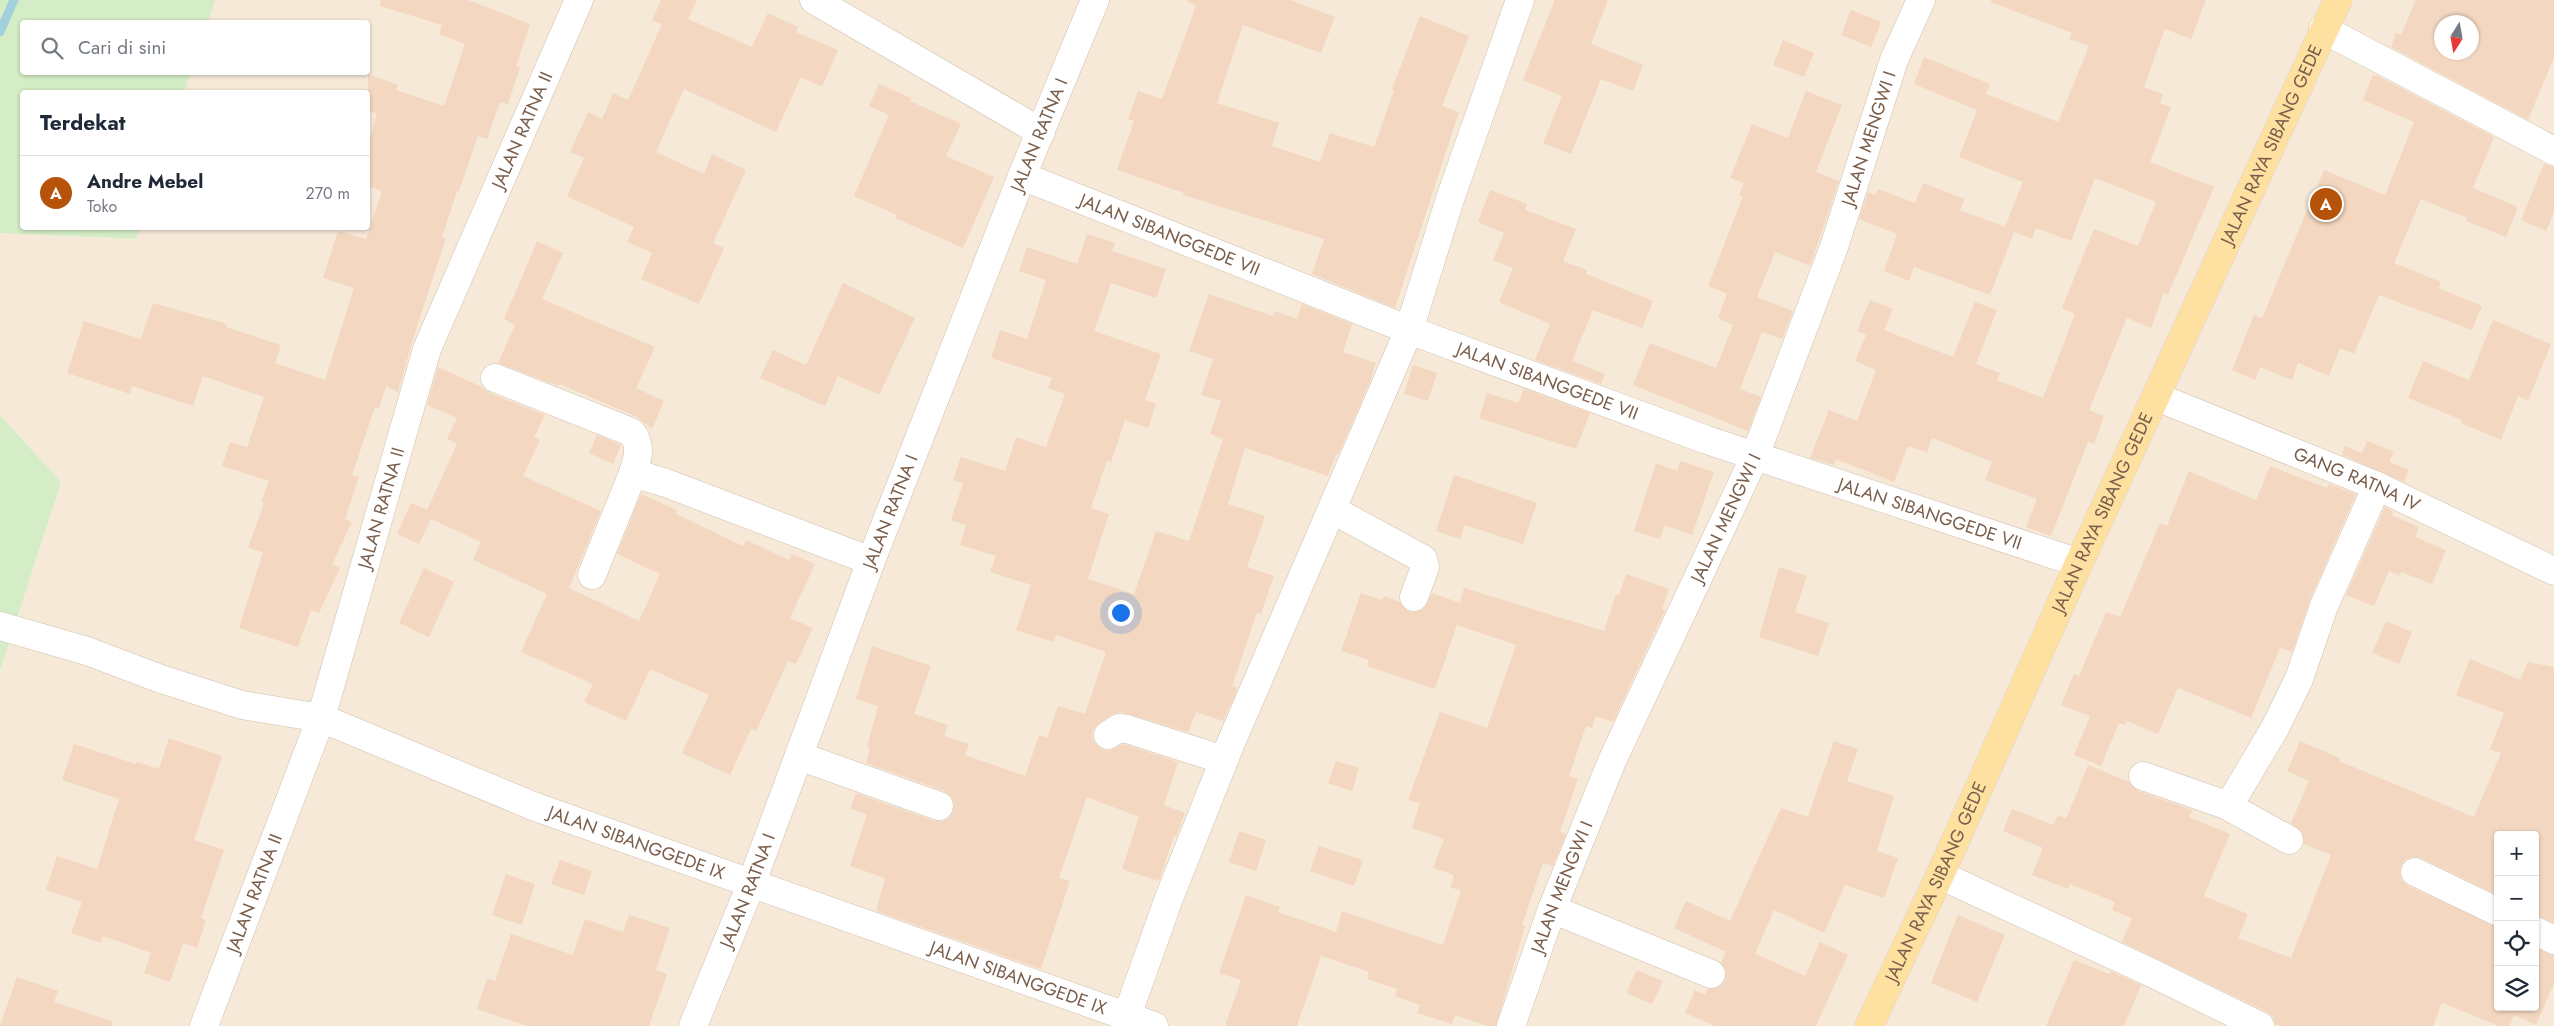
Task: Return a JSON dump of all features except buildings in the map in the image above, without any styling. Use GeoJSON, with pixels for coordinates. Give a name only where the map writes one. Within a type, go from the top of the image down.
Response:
{"type":"FeatureCollection","features":[{"type":"Feature","properties":{"kind":"main road","name":"JALAN RAYA SIBANG GEDE"},"geometry":{"type":"LineString","coordinates":[[1869,1026],[1940,875],[2079,563],[2338,0]]}},
{"type":"Feature","properties":{"kind":"street","name":"JALAN RATNA II"},"geometry":{"type":"LineString","coordinates":[[204,1026],[321,718],[427,349],[579,0]]}},
{"type":"Feature","properties":{"kind":"street"},"geometry":{"type":"LineString","coordinates":[[814,0],[1041,132]]}},
{"type":"Feature","properties":{"kind":"street","name":"JALAN RATNA I"},"geometry":{"type":"LineString","coordinates":[[693,1026],[752,882],[871,561],[1022,176],[1095,0]]}},
{"type":"Feature","properties":{"kind":"street"},"geometry":{"type":"LineString","coordinates":[[1127,1016],[1169,898],[1224,760],[1409,330],[1451,196],[1520,0]]}},
{"type":"Feature","properties":{"kind":"street","name":"JALAN MENGWI I"},"geometry":{"type":"LineString","coordinates":[[1511,1026],[1552,909],[1612,761],[1755,456],[1834,247],[1894,60],[1921,0]]}},
{"type":"Feature","properties":{"kind":"street"},"geometry":{"type":"LineString","coordinates":[[2323,30],[2554,151]]}},
{"type":"Feature","properties":{"kind":"street","name":"JALAN SIBANGGEDE VII"},"geometry":{"type":"LineString","coordinates":[[1022,176],[1409,330],[1755,456],[2079,563]]}},
{"type":"Feature","properties":{"kind":"street"},"geometry":{"type":"LineString","coordinates":[[495,378],[631,432],[637,438],[637,462],[592,575]]}},
{"type":"Feature","properties":{"kind":"street","name":"GANG RATNA IV"},"geometry":{"type":"LineString","coordinates":[[2157,397],[2377,486],[2554,571]]}},
{"type":"Feature","properties":{"kind":"street"},"geometry":{"type":"LineString","coordinates":[[633,473],[666,483],[871,561]]}},
{"type":"Feature","properties":{"kind":"street"},"geometry":{"type":"LineString","coordinates":[[2226,804],[2244,781],[2271,736],[2295,687],[2324,606],[2377,486]]}},
{"type":"Feature","properties":{"kind":"street"},"geometry":{"type":"LineString","coordinates":[[1333,510],[1423,559],[1424,567],[1414,596]]}},
{"type":"Feature","properties":{"kind":"street","name":"JALAN SIBANGGEDE IX"},"geometry":{"type":"LineString","coordinates":[[0,626],[87,651],[162,679],[242,705],[321,718],[533,806],[1154,1026]]}},
{"type":"Feature","properties":{"kind":"street"},"geometry":{"type":"LineString","coordinates":[[1108,735],[1119,728],[1127,729],[1224,760]]}},
{"type":"Feature","properties":{"kind":"street"},"geometry":{"type":"LineString","coordinates":[[798,756],[939,806]]}},
{"type":"Feature","properties":{"kind":"street"},"geometry":{"type":"LineString","coordinates":[[2143,776],[2226,804],[2289,840]]}},
{"type":"Feature","properties":{"kind":"street"},"geometry":{"type":"LineString","coordinates":[[2415,872],[2494,910]]}},
{"type":"Feature","properties":{"kind":"street"},"geometry":{"type":"LineString","coordinates":[[1940,875],[2152,973],[2260,1026]]}},
{"type":"Feature","properties":{"kind":"street"},"geometry":{"type":"LineString","coordinates":[[1552,909],[1711,974]]}},
{"type":"Feature","properties":{"kind":"street"},"geometry":{"type":"LineString","coordinates":[[2539,933],[2554,940]]}},
{"type":"Feature","properties":{"kind":"shaded area"},"geometry":{"type":"Polygon","coordinates":[[[215,0],[2554,0],[2554,1026],[0,1026],[0,671],[61,482],[0,415],[0,233],[135,239],[139,230],[370,230],[370,90],[185,90],[190,75],[370,75],[370,20],[209,20],[215,0]]]}},
{"type":"Feature","properties":{"kind":"green space"},"geometry":{"type":"Polygon","coordinates":[[[0,0],[215,0],[209,20],[20,20],[20,75],[190,75],[185,90],[20,90],[20,230],[139,230],[136,239],[0,233],[0,0]]]}},
{"type":"Feature","properties":{"kind":"green space"},"geometry":{"type":"Polygon","coordinates":[[[0,415],[61,482],[0,671],[0,415]]]}},
{"type":"Feature","properties":{"kind":"waterway"},"geometry":{"type":"LineString","coordinates":[[0,32],[14,0]]}},
{"type":"Feature","properties":{"kind":"place","name":"Andre Mebel"},"geometry":{"type":"Point","coordinates":[2326,204]}}]}
